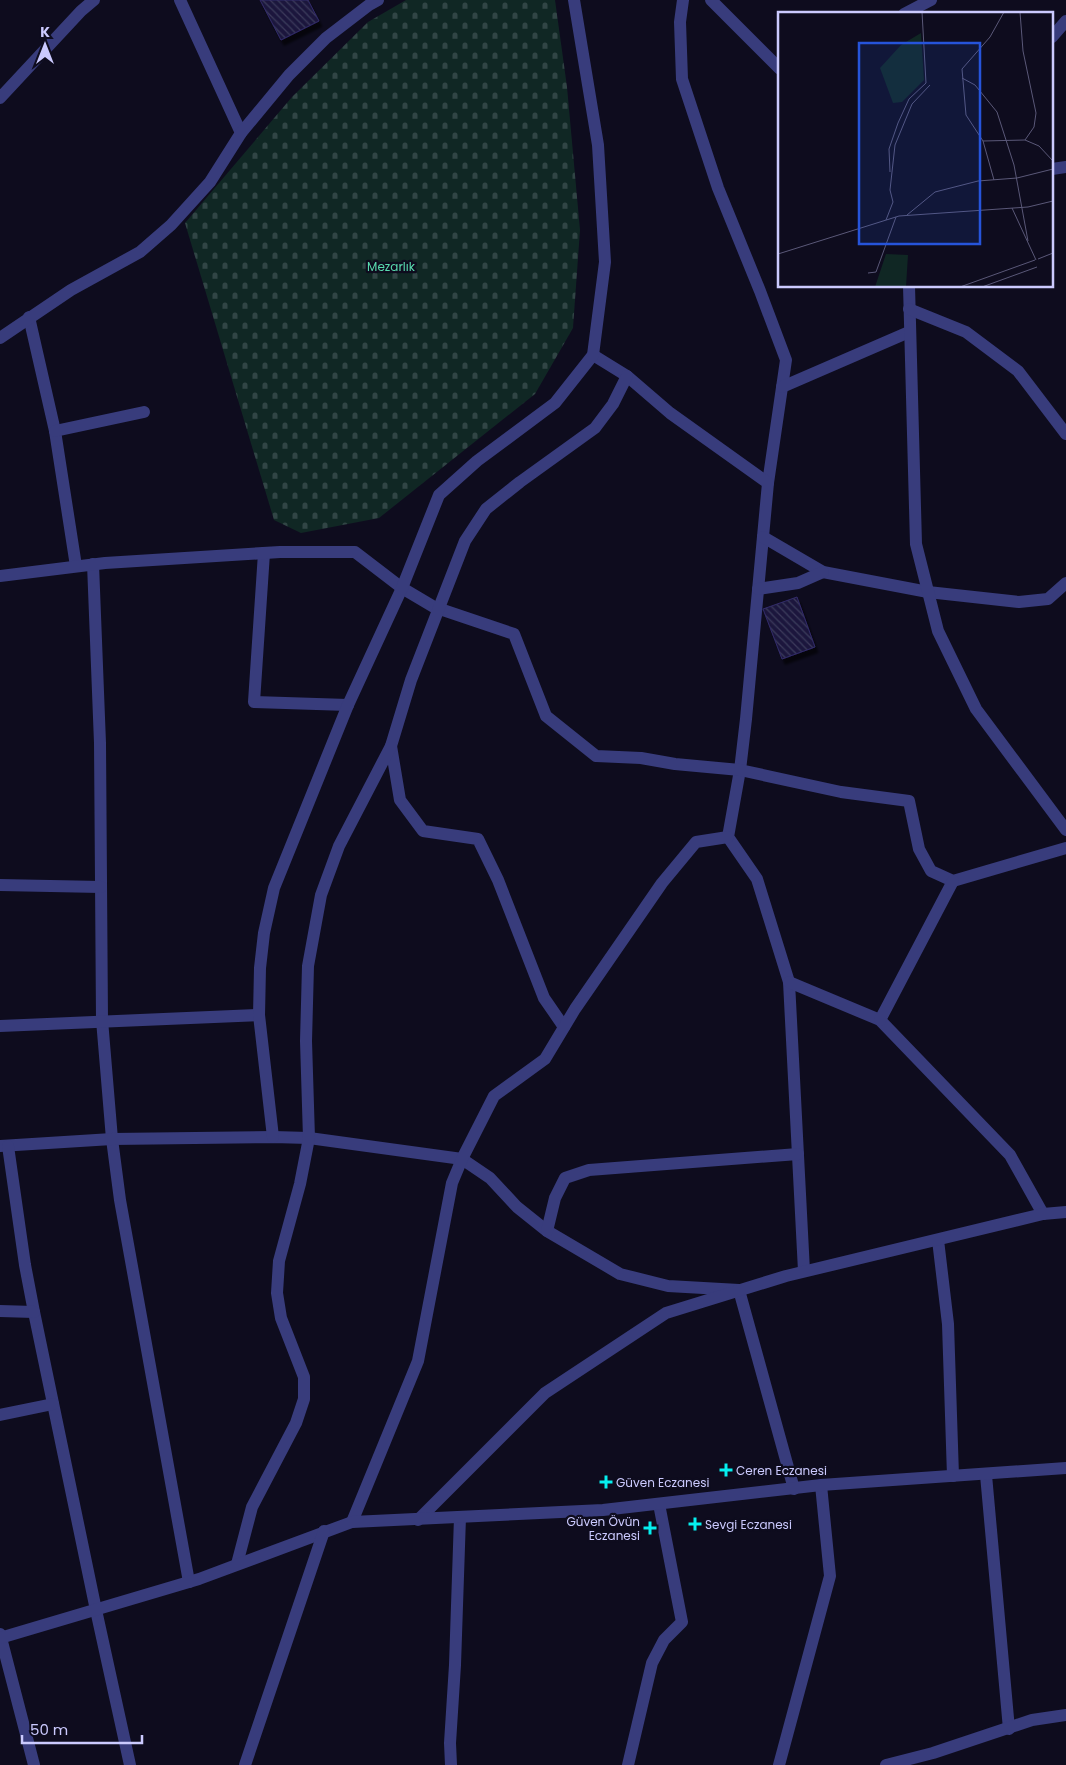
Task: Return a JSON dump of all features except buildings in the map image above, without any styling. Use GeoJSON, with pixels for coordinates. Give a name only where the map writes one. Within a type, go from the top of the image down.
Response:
{"type":"FeatureCollection","features":[{"type":"Feature","properties":{"kind":"street"},"geometry":{"type":"LineString","coordinates":[[0,98],[79,5],[94,0]]}},
{"type":"Feature","properties":{"kind":"street"},"geometry":{"type":"LineString","coordinates":[[180,0],[241,133]]}},
{"type":"Feature","properties":{"kind":"street"},"geometry":{"type":"LineString","coordinates":[[0,338],[29,316],[146,247],[170,225],[210,182],[241,133],[289,75],[326,38],[378,0]]}},
{"type":"Feature","properties":{"kind":"street"},"geometry":{"type":"LineString","coordinates":[[273,1137],[259,1015],[260,968],[264,933],[274,888],[348,705],[402,588],[439,495],[477,461],[555,403],[593,355],[605,262],[598,145],[574,0]]}},
{"type":"Feature","properties":{"kind":"street"},"geometry":{"type":"LineString","coordinates":[[682,0],[680,22],[682,79],[718,188],[786,360],[768,483],[740,770],[728,836],[757,879],[789,982],[804,1271]]}},
{"type":"Feature","properties":{"kind":"street"},"geometry":{"type":"LineString","coordinates":[[711,0],[778,67]]}},
{"type":"Feature","properties":{"kind":"street"},"geometry":{"type":"LineString","coordinates":[[908,12],[931,0]]}},
{"type":"Feature","properties":{"kind":"street"},"geometry":{"type":"LineString","coordinates":[[1054,35],[1066,21]]}},
{"type":"Feature","properties":{"kind":"street"},"geometry":{"type":"LineString","coordinates":[[909,288],[916,544],[938,631],[976,709],[1066,830]]}},
{"type":"Feature","properties":{"kind":"street"},"geometry":{"type":"LineString","coordinates":[[909,308],[966,332],[1018,371],[1066,434]]}},
{"type":"Feature","properties":{"kind":"street"},"geometry":{"type":"LineString","coordinates":[[29,316],[55,431],[76,566]]}},
{"type":"Feature","properties":{"kind":"street"},"geometry":{"type":"LineString","coordinates":[[782,387],[909,332]]}},
{"type":"Feature","properties":{"kind":"street"},"geometry":{"type":"LineString","coordinates":[[593,355],[627,376],[670,413],[768,483]]}},
{"type":"Feature","properties":{"kind":"street"},"geometry":{"type":"LineString","coordinates":[[236,1564],[252,1507],[296,1423],[304,1399],[304,1376],[282,1318],[277,1293],[279,1261],[300,1184],[309,1138],[306,1041],[308,966],[321,895],[339,846],[391,746],[411,680],[465,541],[486,510],[520,482],[595,428],[613,404],[627,376]]}},
{"type":"Feature","properties":{"kind":"street"},"geometry":{"type":"LineString","coordinates":[[55,431],[144,412]]}},
{"type":"Feature","properties":{"kind":"street"},"geometry":{"type":"LineString","coordinates":[[763,537],[823,572],[928,592],[1019,602],[1048,599],[1066,583]]}},
{"type":"Feature","properties":{"kind":"street"},"geometry":{"type":"LineString","coordinates":[[0,576],[92,564],[264,553],[355,552],[402,588],[438,609],[514,634],[546,716],[596,756],[641,758],[675,764],[740,770],[841,792],[909,801],[919,849],[931,870],[953,881],[1066,848]]}},
{"type":"Feature","properties":{"kind":"street"},"geometry":{"type":"LineString","coordinates":[[264,553],[254,702],[348,705]]}},
{"type":"Feature","properties":{"kind":"street"},"geometry":{"type":"LineString","coordinates":[[92,564],[100,743],[102,1020],[112,1139],[123,1220],[189,1582]]}},
{"type":"Feature","properties":{"kind":"street"},"geometry":{"type":"LineString","coordinates":[[758,589],[798,583],[823,572]]}},
{"type":"Feature","properties":{"kind":"street"},"geometry":{"type":"LineString","coordinates":[[391,746],[400,800],[423,831],[478,839],[498,880],[544,998],[564,1026]]}},
{"type":"Feature","properties":{"kind":"street"},"geometry":{"type":"LineString","coordinates":[[352,1522],[418,1361],[452,1183],[494,1096],[544,1059],[564,1026],[662,883],[696,842],[728,836]]}},
{"type":"Feature","properties":{"kind":"street"},"geometry":{"type":"LineString","coordinates":[[880,1020],[953,881]]}},
{"type":"Feature","properties":{"kind":"street"},"geometry":{"type":"LineString","coordinates":[[0,885],[101,887]]}},
{"type":"Feature","properties":{"kind":"street"},"geometry":{"type":"LineString","coordinates":[[789,982],[880,1020],[1010,1155],[1042,1214]]}},
{"type":"Feature","properties":{"kind":"street"},"geometry":{"type":"LineString","coordinates":[[0,1026],[102,1020],[259,1015]]}},
{"type":"Feature","properties":{"kind":"street"},"geometry":{"type":"LineString","coordinates":[[130,1765],[34,1312],[4,1146],[112,1139],[309,1138],[462,1159],[490,1178],[516,1207],[547,1231],[620,1274],[668,1286],[739,1290]]}},
{"type":"Feature","properties":{"kind":"street"},"geometry":{"type":"LineString","coordinates":[[547,1231],[555,1198],[564,1178],[589,1170],[798,1154]]}},
{"type":"Feature","properties":{"kind":"street"},"geometry":{"type":"LineString","coordinates":[[418,1520],[544,1393],[666,1313],[804,1271],[1042,1214],[1066,1212]]}},
{"type":"Feature","properties":{"kind":"street"},"geometry":{"type":"LineString","coordinates":[[938,1240],[948,1324],[953,1476]]}},
{"type":"Feature","properties":{"kind":"street"},"geometry":{"type":"LineString","coordinates":[[739,1290],[794,1489]]}},
{"type":"Feature","properties":{"kind":"street"},"geometry":{"type":"LineString","coordinates":[[0,1311],[34,1312]]}},
{"type":"Feature","properties":{"kind":"street"},"geometry":{"type":"LineString","coordinates":[[0,1415],[53,1404]]}},
{"type":"Feature","properties":{"kind":"street"},"geometry":{"type":"LineString","coordinates":[[34,1765],[0,1637],[189,1582],[352,1522],[603,1510],[821,1486],[1066,1468]]}},
{"type":"Feature","properties":{"kind":"street"},"geometry":{"type":"LineString","coordinates":[[986,1475],[1009,1729]]}},
{"type":"Feature","properties":{"kind":"street"},"geometry":{"type":"LineString","coordinates":[[779,1765],[830,1576],[821,1486]]}},
{"type":"Feature","properties":{"kind":"street"},"geometry":{"type":"LineString","coordinates":[[628,1765],[652,1663],[664,1640],[682,1622],[659,1504]]}},
{"type":"Feature","properties":{"kind":"street"},"geometry":{"type":"LineString","coordinates":[[451,1765],[450,1744],[455,1665],[460,1517]]}},
{"type":"Feature","properties":{"kind":"street"},"geometry":{"type":"LineString","coordinates":[[245,1765],[324,1531]]}},
{"type":"Feature","properties":{"kind":"street"},"geometry":{"type":"LineString","coordinates":[[886,1765],[934,1759],[1032,1720],[1066,1714]]}},
{"type":"Feature","properties":{"kind":"green space","name":"Mezarlık"},"geometry":{"type":"Polygon","coordinates":[[[406,0],[555,0],[567,87],[580,230],[573,328],[535,394],[379,518],[301,533],[274,520],[185,223],[292,97],[368,22],[406,0]]]}},
{"type":"Feature","properties":{"kind":"place","name":"Ceren Eczanesi"},"geometry":{"type":"Point","coordinates":[726,1470]}},
{"type":"Feature","properties":{"kind":"place","name":"Güven Eczanesi"},"geometry":{"type":"Point","coordinates":[606,1482]}},
{"type":"Feature","properties":{"kind":"place","name":"Sevgi Eczanesi"},"geometry":{"type":"Point","coordinates":[695,1524]}},
{"type":"Feature","properties":{"kind":"place","name":"Güven Övün Eczanesi"},"geometry":{"type":"Point","coordinates":[650,1528]}}]}
